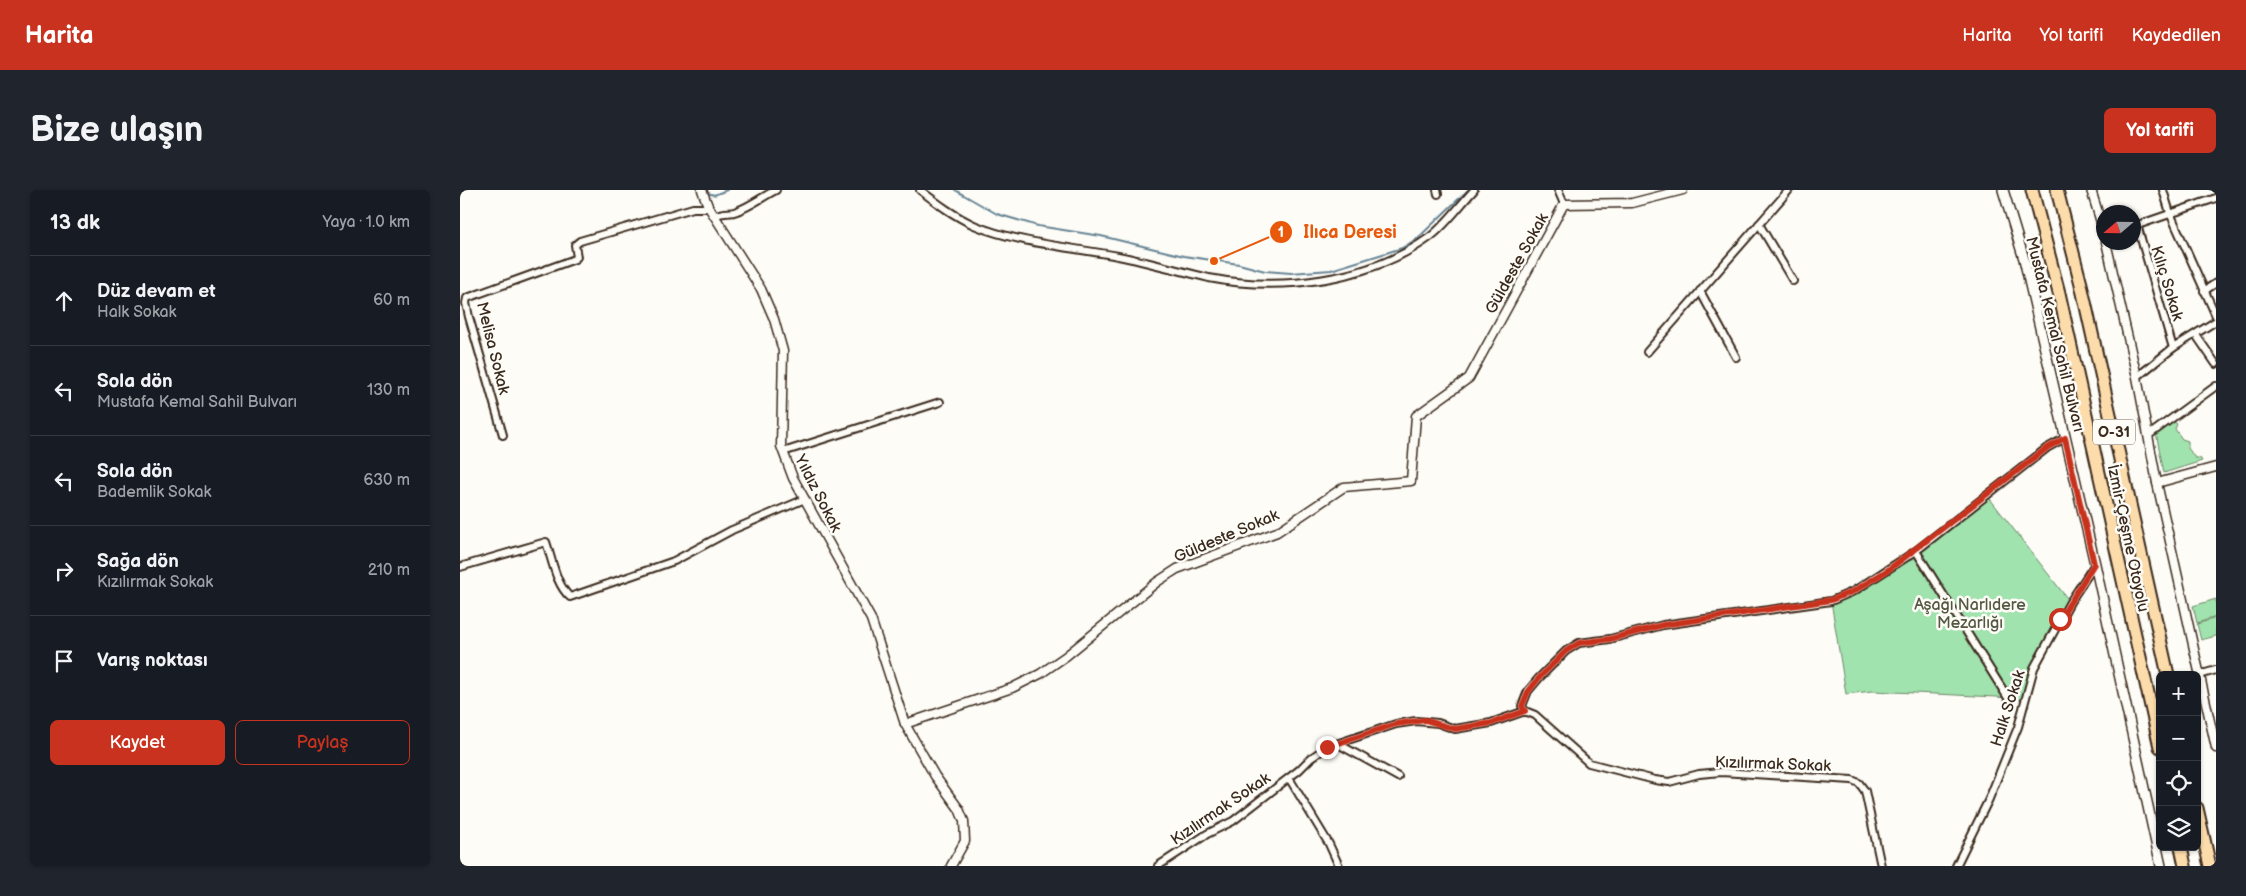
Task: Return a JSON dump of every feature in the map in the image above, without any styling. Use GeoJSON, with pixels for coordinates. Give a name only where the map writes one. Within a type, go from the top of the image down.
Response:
{"type":"FeatureCollection","features":[{"type":"Feature","properties":{"kind":"highway","name":"İzmir-Çeşme Otoyolu"},"geometry":{"type":"LineString","coordinates":[[2032,190],[2059,293],[2156,729]]}},
{"type":"Feature","properties":{"kind":"highway","name":"İzmir-Çeşme Otoyolu"},"geometry":{"type":"LineString","coordinates":[[2057,190],[2088,312],[2167,671]]}},
{"type":"Feature","properties":{"kind":"highway"},"geometry":{"type":"LineString","coordinates":[[2201,826],[2210,866]]}},
{"type":"Feature","properties":{"kind":"highway"},"geometry":{"type":"LineString","coordinates":[[2182,851],[2185,866]]}},
{"type":"Feature","properties":{"kind":"main road","name":"Mustafa Kemal Sahil Bulvarı"},"geometry":{"type":"LineString","coordinates":[[2002,190],[2024,259],[2161,866]]}},
{"type":"Feature","properties":{"kind":"street","name":"Yıldız Sokak"},"geometry":{"type":"LineString","coordinates":[[702,190],[709,207],[760,289],[778,335],[783,351],[781,437],[783,452],[793,478],[871,618],[905,724],[935,776],[959,809],[964,821],[965,841],[951,866]]}},
{"type":"Feature","properties":{"kind":"street"},"geometry":{"type":"LineString","coordinates":[[715,216],[722,212],[734,213],[756,203],[776,190]]}},
{"type":"Feature","properties":{"kind":"street"},"geometry":{"type":"LineString","coordinates":[[920,190],[942,206],[973,224],[997,233],[1142,260],[1210,278],[1265,285],[1305,283],[1346,274],[1405,253],[1432,236],[1474,190]]}},
{"type":"Feature","properties":{"kind":"street"},"geometry":{"type":"LineString","coordinates":[[1558,190],[1564,204]]}},
{"type":"Feature","properties":{"kind":"street","name":"Güldeste Sokak"},"geometry":{"type":"LineString","coordinates":[[905,724],[1012,688],[1040,674],[1066,656],[1157,582],[1177,569],[1278,532],[1344,487],[1411,482],[1416,416],[1469,378],[1564,204],[1632,203],[1683,190]]}},
{"type":"Feature","properties":{"kind":"street"},"geometry":{"type":"LineString","coordinates":[[1647,352],[1789,190]]}},
{"type":"Feature","properties":{"kind":"street"},"geometry":{"type":"LineString","coordinates":[[2091,190],[2096,206]]}},
{"type":"Feature","properties":{"kind":"street"},"geometry":{"type":"LineString","coordinates":[[2163,190],[2170,212],[2216,316]]}},
{"type":"Feature","properties":{"kind":"street"},"geometry":{"type":"LineString","coordinates":[[2141,224],[2170,212],[2216,198]]}},
{"type":"Feature","properties":{"kind":"street","name":"Melisa Sokak"},"geometry":{"type":"LineString","coordinates":[[503,435],[469,317],[466,303],[467,298],[575,259],[577,257],[575,245],[580,240],[693,208],[709,207]]}},
{"type":"Feature","properties":{"kind":"street"},"geometry":{"type":"LineString","coordinates":[[1759,224],[1793,281]]}},
{"type":"Feature","properties":{"kind":"street","name":"Kılıç Sokak"},"geometry":{"type":"LineString","coordinates":[[2141,245],[2173,348]]}},
{"type":"Feature","properties":{"kind":"street"},"geometry":{"type":"LineString","coordinates":[[2108,250],[2137,377],[2157,483],[2198,671]]}},
{"type":"Feature","properties":{"kind":"street"},"geometry":{"type":"LineString","coordinates":[[2204,291],[2216,283]]}},
{"type":"Feature","properties":{"kind":"street"},"geometry":{"type":"LineString","coordinates":[[1700,291],[1736,357]]}},
{"type":"Feature","properties":{"kind":"street"},"geometry":{"type":"LineString","coordinates":[[2137,377],[2173,348],[2216,321]]}},
{"type":"Feature","properties":{"kind":"street"},"geometry":{"type":"LineString","coordinates":[[2196,335],[2216,364]]}},
{"type":"Feature","properties":{"kind":"street"},"geometry":{"type":"LineString","coordinates":[[2149,435],[2216,386]]}},
{"type":"Feature","properties":{"kind":"street"},"geometry":{"type":"LineString","coordinates":[[783,452],[940,402]]}},
{"type":"Feature","properties":{"kind":"street"},"geometry":{"type":"LineString","coordinates":[[1525,711],[1522,706],[1528,692],[1566,651],[1579,643],[1610,639],[1663,625],[1831,600],[1854,591],[1916,550],[2047,448],[2065,438]]}},
{"type":"Feature","properties":{"kind":"street"},"geometry":{"type":"LineString","coordinates":[[2157,483],[2216,467]]}},
{"type":"Feature","properties":{"kind":"street"},"geometry":{"type":"LineString","coordinates":[[460,567],[546,542],[560,584],[565,593],[570,597],[674,561],[732,530],[805,499]]}},
{"type":"Feature","properties":{"kind":"street"},"geometry":{"type":"LineString","coordinates":[[1916,550],[2008,698]]}},
{"type":"Feature","properties":{"kind":"street","name":"Halk Sokak"},"geometry":{"type":"LineString","coordinates":[[1956,866],[1989,799],[2018,727],[2034,668],[2070,602],[2094,564]]}},
{"type":"Feature","properties":{"kind":"street"},"geometry":{"type":"LineString","coordinates":[[2201,675],[2216,670]]}},
{"type":"Feature","properties":{"kind":"street"},"geometry":{"type":"LineString","coordinates":[[2201,684],[2216,748]]}},
{"type":"Feature","properties":{"kind":"street","name":"Kızılırmak Sokak"},"geometry":{"type":"LineString","coordinates":[[1158,866],[1207,834],[1233,821],[1327,747],[1340,745],[1396,724],[1425,720],[1455,729],[1492,723],[1525,711],[1535,715],[1589,764],[1655,780],[1669,782],[1699,774],[1721,772],[1852,780],[1859,783],[1864,791],[1881,866]]}},
{"type":"Feature","properties":{"kind":"street"},"geometry":{"type":"LineString","coordinates":[[1340,745],[1398,777]]}},
{"type":"Feature","properties":{"kind":"street"},"geometry":{"type":"LineString","coordinates":[[1289,778],[1329,844],[1338,866]]}},
{"type":"Feature","properties":{"kind":"green space"},"geometry":{"type":"Polygon","coordinates":[[[2173,421],[2177,424],[2175,429],[2182,439],[2188,441],[2188,448],[2195,458],[2200,458],[2202,461],[2164,473],[2156,433],[2173,421]]]}},
{"type":"Feature","properties":{"kind":"green space","name":"Aşağı Narlıdere Mezarlığı"},"geometry":{"type":"Polygon","coordinates":[[[1987,495],[2070,602],[2034,668],[2024,700],[1873,691],[1846,694],[1831,601],[1888,570],[1987,495]]]}},
{"type":"Feature","properties":{"kind":"green space"},"geometry":{"type":"Polygon","coordinates":[[[2216,599],[2216,617],[2197,623],[2193,606],[2216,599]]]}},
{"type":"Feature","properties":{"kind":"green space"},"geometry":{"type":"Polygon","coordinates":[[[2216,618],[2216,636],[2201,640],[2197,624],[2216,618]]]}},
{"type":"Feature","properties":{"kind":"waterway"},"geometry":{"type":"LineString","coordinates":[[705,192],[714,195],[727,190]]}},
{"type":"Feature","properties":{"kind":"waterway"},"geometry":{"type":"LineString","coordinates":[[955,190],[997,214],[1038,226],[1101,236],[1184,256],[1239,264],[1265,271],[1291,273],[1331,270],[1402,248],[1418,238],[1468,190]]}},
{"type":"Feature","properties":{"kind":"place","name":"Ilıca Deresi"},"geometry":{"type":"Point","coordinates":[1214,261]}},
{"type":"Feature","properties":{"kind":"route"},"geometry":{"type":"LineString","coordinates":[[1327,747],[1340,745],[1396,724],[1425,720],[1455,729],[1492,723],[1525,711],[1522,706],[1528,692],[1539,678],[1566,651],[1579,643],[1610,639],[1663,625],[1768,611],[1831,600],[1854,591],[1916,550],[2047,448],[2065,438],[2094,564],[2060,619]]}}]}
